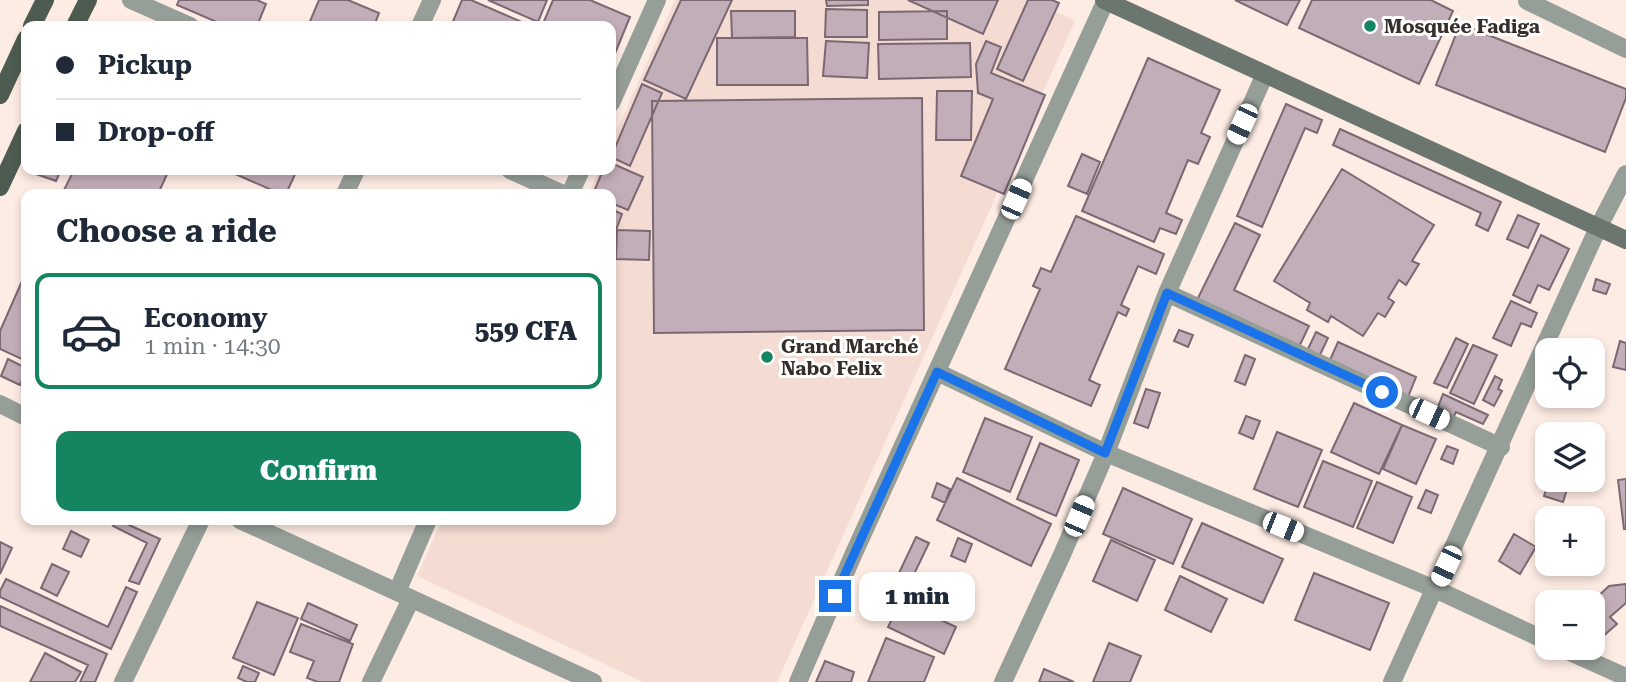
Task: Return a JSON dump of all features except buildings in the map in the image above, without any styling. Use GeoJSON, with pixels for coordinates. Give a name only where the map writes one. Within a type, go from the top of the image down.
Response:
{"type":"FeatureCollection","features":[{"type":"Feature","properties":{"kind":"main road"},"geometry":{"type":"LineString","coordinates":[[34,21],[45,0]]}},
{"type":"Feature","properties":{"kind":"main road"},"geometry":{"type":"LineString","coordinates":[[78,21],[88,0]]}},
{"type":"Feature","properties":{"kind":"main road"},"geometry":{"type":"LineString","coordinates":[[0,95],[6,67],[21,46]]}},
{"type":"Feature","properties":{"kind":"main road"},"geometry":{"type":"LineString","coordinates":[[0,187],[21,142]]}},
{"type":"Feature","properties":{"kind":"street"},"geometry":{"type":"LineString","coordinates":[[131,0],[179,21]]}},
{"type":"Feature","properties":{"kind":"street"},"geometry":{"type":"LineString","coordinates":[[423,21],[432,0]]}},
{"type":"Feature","properties":{"kind":"street"},"geometry":{"type":"LineString","coordinates":[[616,92],[657,0]]}},
{"type":"Feature","properties":{"kind":"street"},"geometry":{"type":"LineString","coordinates":[[798,682],[1105,0],[1626,240]]}},
{"type":"Feature","properties":{"kind":"street"},"geometry":{"type":"LineString","coordinates":[[1527,0],[1626,49]]}},
{"type":"Feature","properties":{"kind":"street"},"geometry":{"type":"LineString","coordinates":[[1003,682],[1061,557],[1167,293],[1265,74]]}},
{"type":"Feature","properties":{"kind":"street"},"geometry":{"type":"LineString","coordinates":[[1392,682],[1598,228],[1626,174]]}},
{"type":"Feature","properties":{"kind":"street"},"geometry":{"type":"LineString","coordinates":[[521,175],[552,189]]}},
{"type":"Feature","properties":{"kind":"street"},"geometry":{"type":"LineString","coordinates":[[1167,293],[1500,447]]}},
{"type":"Feature","properties":{"kind":"street"},"geometry":{"type":"LineString","coordinates":[[937,372],[1105,453],[1435,589],[1535,635]]}},
{"type":"Feature","properties":{"kind":"street"},"geometry":{"type":"LineString","coordinates":[[0,404],[21,414]]}},
{"type":"Feature","properties":{"kind":"street"},"geometry":{"type":"LineString","coordinates":[[123,682],[199,525]]}},
{"type":"Feature","properties":{"kind":"street"},"geometry":{"type":"LineString","coordinates":[[251,525],[588,681]]}},
{"type":"Feature","properties":{"kind":"street"},"geometry":{"type":"LineString","coordinates":[[371,682],[404,596],[426,525]]}},
{"type":"Feature","properties":{"kind":"street"},"geometry":{"type":"LineString","coordinates":[[1588,660],[1626,677]]}},
{"type":"Feature","properties":{"kind":"shaded area","name":"Grand Marché Nabo Felix"},"geometry":{"type":"Polygon","coordinates":[[[675,0],[1033,0],[1075,21],[777,682],[643,682],[417,576],[440,525],[616,525],[616,189],[590,189],[597,175],[616,175],[616,132],[675,0]]]}},
{"type":"Feature","properties":{"kind":"place","name":"Mosquée Fadiga"},"geometry":{"type":"Point","coordinates":[1370,26]}},
{"type":"Feature","properties":{"kind":"place","name":"Grand Marché Nabo Felix"},"geometry":{"type":"Point","coordinates":[767,357]}},
{"type":"Feature","properties":{"kind":"route"},"geometry":{"type":"LineString","coordinates":[[835,596],[937,372],[1105,453],[1167,293],[1382,392]]}}]}
